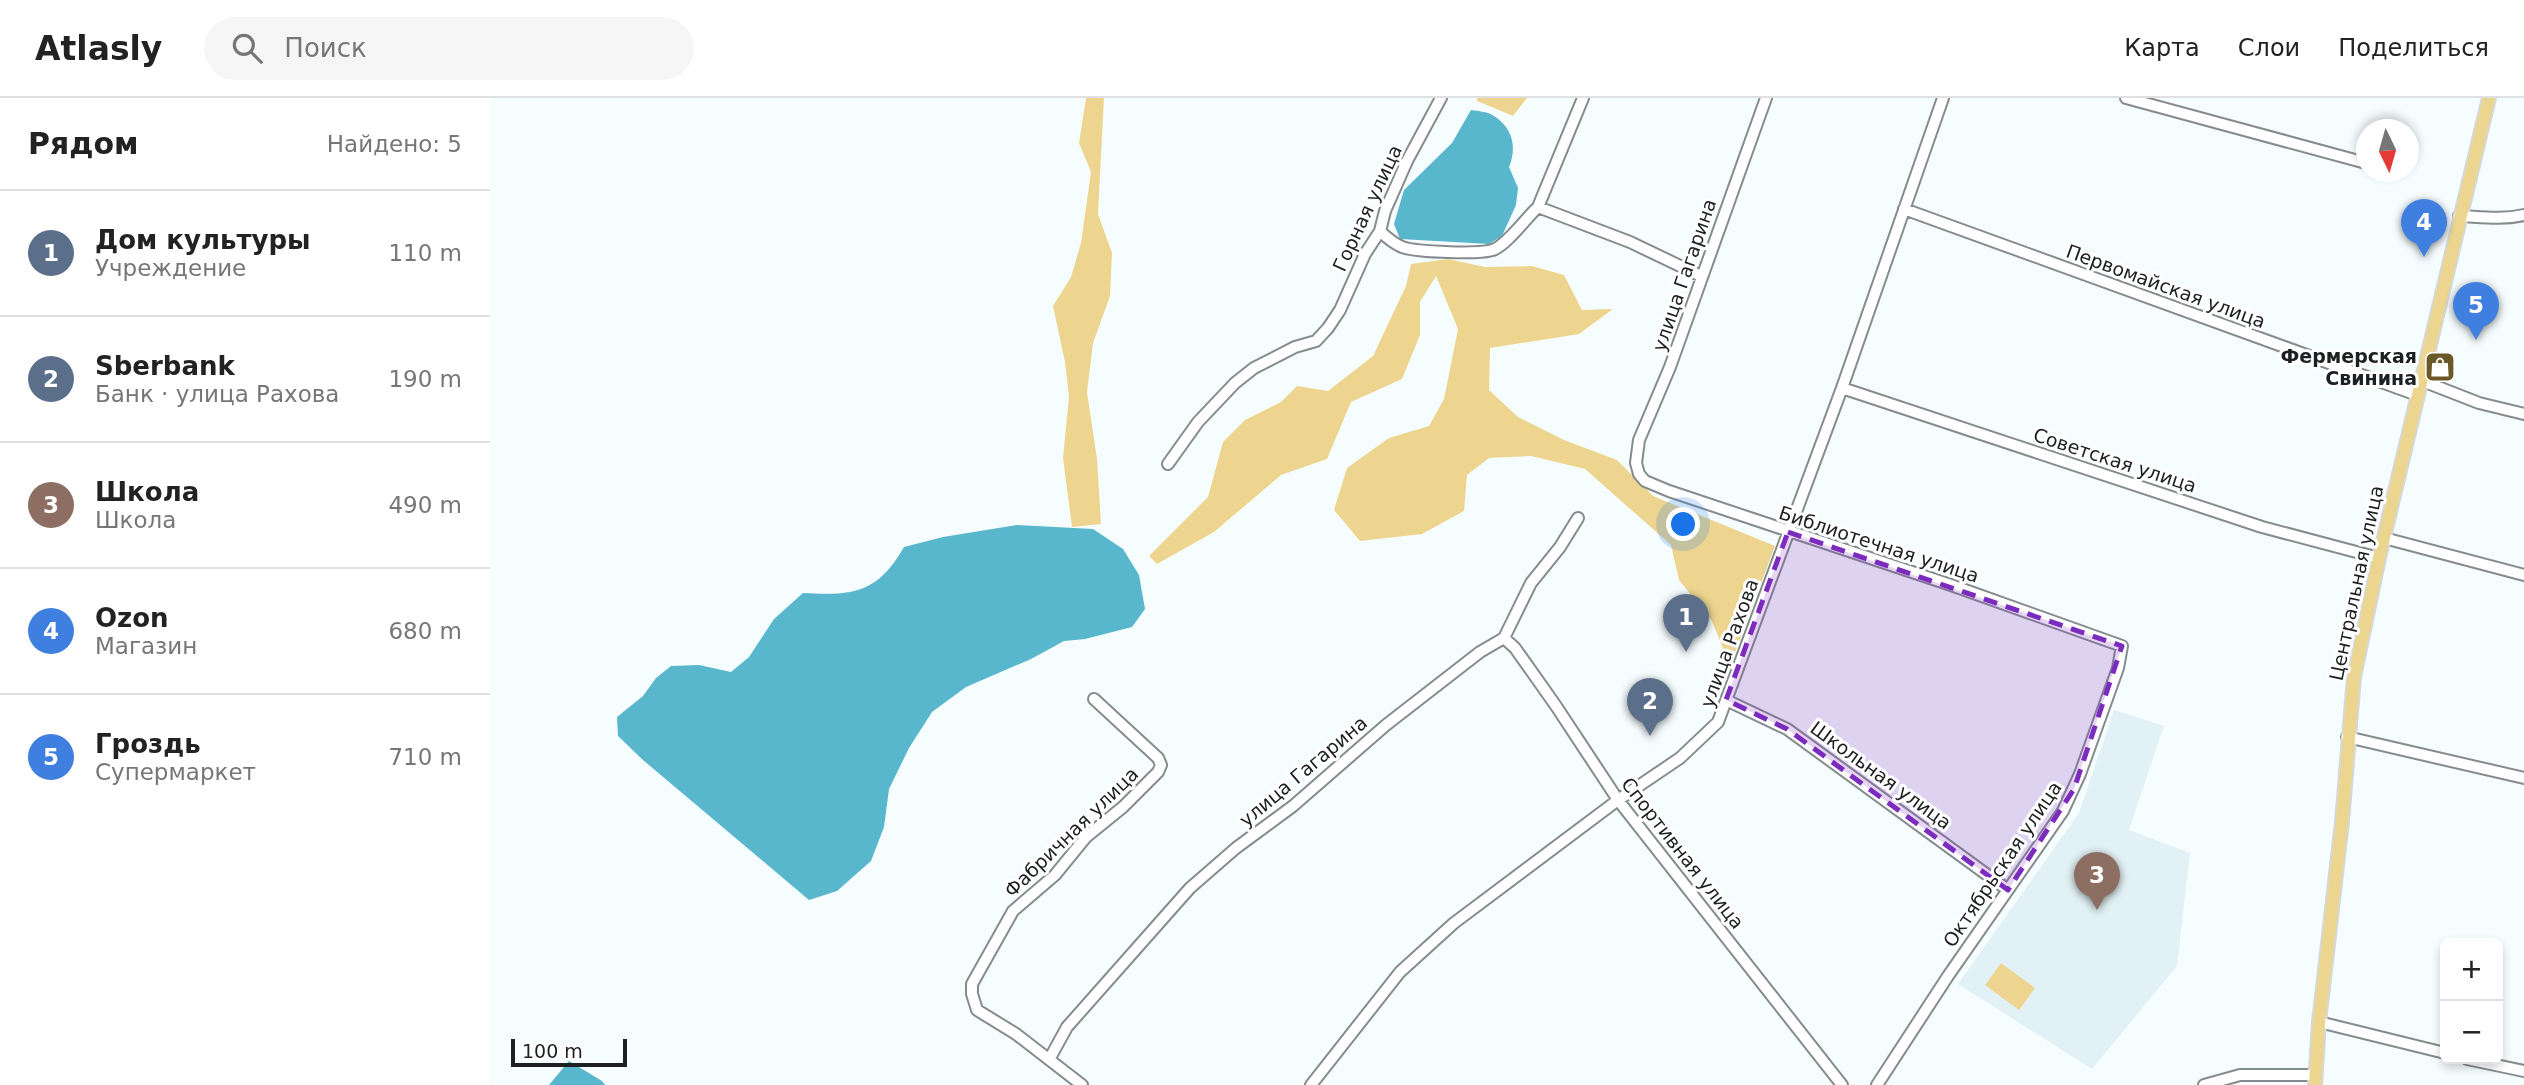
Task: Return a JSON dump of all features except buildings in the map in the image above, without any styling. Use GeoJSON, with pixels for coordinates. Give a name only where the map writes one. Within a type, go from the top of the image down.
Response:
{"type":"FeatureCollection","features":[{"type":"Feature","properties":{"kind":"main road","name":"Центральная улица"},"geometry":{"type":"LineString","coordinates":[[2316,1080],[2319,1022],[2342,822],[2354,677],[2420,380],[2488,98]]}},
{"type":"Feature","properties":{"kind":"street","name":"Горная улица"},"geometry":{"type":"LineString","coordinates":[[1168,464],[1198,422],[1235,383],[1295,347],[1316,341],[1328,328],[1340,310],[1365,254],[1380,231],[1385,211],[1407,161],[1441,98]]}},
{"type":"Feature","properties":{"kind":"street"},"geometry":{"type":"LineString","coordinates":[[1380,231],[1389,240],[1405,248],[1490,251],[1499,247],[1538,207],[1583,98]]}},
{"type":"Feature","properties":{"kind":"street","name":"улица Гагарина"},"geometry":{"type":"LineString","coordinates":[[1636,463],[1639,440],[1670,367],[1766,98]]}},
{"type":"Feature","properties":{"kind":"street","name":"улица Рахова"},"geometry":{"type":"LineString","coordinates":[[1311,1085],[1400,972],[1454,923],[1618,800],[1680,758],[1718,722],[1842,388],[1943,98]]}},
{"type":"Feature","properties":{"kind":"street"},"geometry":{"type":"LineString","coordinates":[[2126,98],[2356,160]]}},
{"type":"Feature","properties":{"kind":"street"},"geometry":{"type":"LineString","coordinates":[[1538,207],[1630,242],[1701,276]]}},
{"type":"Feature","properties":{"kind":"street","name":"Первомайская улица"},"geometry":{"type":"LineString","coordinates":[[1904,209],[2417,395]]}},
{"type":"Feature","properties":{"kind":"street"},"geometry":{"type":"LineString","coordinates":[[2459,216],[2504,220],[2524,215]]}},
{"type":"Feature","properties":{"kind":"street"},"geometry":{"type":"LineString","coordinates":[[2420,380],[2479,403],[2524,414]]}},
{"type":"Feature","properties":{"kind":"street","name":"Советская улица"},"geometry":{"type":"LineString","coordinates":[[1842,388],[2262,527],[2379,558]]}},
{"type":"Feature","properties":{"kind":"street","name":"Библиотечная улица"},"geometry":{"type":"LineString","coordinates":[[1636,463],[1639,474],[1657,486],[2122,646]]}},
{"type":"Feature","properties":{"kind":"street"},"geometry":{"type":"LineString","coordinates":[[1504,638],[1531,583],[1560,547],[1578,518]]}},
{"type":"Feature","properties":{"kind":"street"},"geometry":{"type":"LineString","coordinates":[[2384,538],[2524,575]]}},
{"type":"Feature","properties":{"kind":"street","name":"улица Гагарина"},"geometry":{"type":"LineString","coordinates":[[1050,1058],[1067,1027],[1190,888],[1236,848],[1293,806],[1405,710],[1480,652],[1504,638]]}},
{"type":"Feature","properties":{"kind":"street","name":"Спортивная улица"},"geometry":{"type":"LineString","coordinates":[[1504,638],[1515,648],[1556,706],[1618,800],[1842,1085]]}},
{"type":"Feature","properties":{"kind":"street","name":"Октябрьская улица"},"geometry":{"type":"LineString","coordinates":[[1877,1085],[1948,976],[2063,811],[2074,789],[2118,668],[2122,646]]}},
{"type":"Feature","properties":{"kind":"street","name":"Фабричная улица"},"geometry":{"type":"LineString","coordinates":[[1050,1058],[977,1010],[972,985],[1013,911],[1055,875],[1086,836],[1123,807],[1158,772],[1161,765],[1158,758],[1094,699]]}},
{"type":"Feature","properties":{"kind":"street","name":"Школьная улица"},"geometry":{"type":"LineString","coordinates":[[1726,700],[1787,729],[2008,890]]}},
{"type":"Feature","properties":{"kind":"street"},"geometry":{"type":"LineString","coordinates":[[2347,737],[2524,778]]}},
{"type":"Feature","properties":{"kind":"street"},"geometry":{"type":"LineString","coordinates":[[2319,1022],[2440,1052]]}},
{"type":"Feature","properties":{"kind":"street"},"geometry":{"type":"LineString","coordinates":[[1050,1058],[1082,1085]]}},
{"type":"Feature","properties":{"kind":"street"},"geometry":{"type":"LineString","coordinates":[[2491,1064],[2524,1071]]}},
{"type":"Feature","properties":{"kind":"street"},"geometry":{"type":"LineString","coordinates":[[2204,1085],[2241,1075],[2316,1080]]}},
{"type":"Feature","properties":{"kind":"highlighted area"},"geometry":{"type":"Polygon","coordinates":[[[1788,532],[2122,646],[2074,789],[2008,890],[1787,729],[1726,700],[1788,532]]]}},
{"type":"Feature","properties":{"kind":"shaded area"},"geometry":{"type":"Polygon","coordinates":[[[1086,98],[1104,98],[1098,214],[1112,253],[1110,296],[1093,343],[1087,392],[1097,459],[1101,524],[1072,527],[1063,458],[1069,397],[1065,362],[1053,306],[1071,277],[1081,243],[1091,172],[1079,143],[1086,98]]]}},
{"type":"Feature","properties":{"kind":"shaded area"},"geometry":{"type":"Polygon","coordinates":[[[1477,98],[1527,98],[1513,116],[1477,101],[1477,98]]]}},
{"type":"Feature","properties":{"kind":"shaded area"},"geometry":{"type":"Polygon","coordinates":[[[1448,259],[1485,267],[1532,266],[1564,275],[1582,310],[1613,309],[1579,334],[1490,348],[1489,390],[1518,417],[1564,440],[1617,460],[1653,496],[1775,546],[1730,666],[1712,621],[1679,580],[1671,545],[1585,469],[1531,456],[1489,458],[1467,475],[1464,511],[1422,534],[1360,541],[1334,510],[1347,468],[1389,438],[1429,426],[1444,399],[1458,329],[1436,276],[1420,302],[1420,335],[1402,379],[1351,402],[1327,459],[1281,475],[1214,532],[1157,564],[1149,556],[1208,497],[1223,442],[1245,420],[1281,402],[1297,386],[1328,391],[1373,356],[1406,286],[1411,264],[1448,259]]]}},
{"type":"Feature","properties":{"kind":"shaded area"},"geometry":{"type":"Polygon","coordinates":[[[2114,710],[2164,726],[2129,830],[2190,853],[2177,966],[2092,1069],[1958,984],[2079,813],[2114,710]]]}},
{"type":"Feature","properties":{"kind":"shaded area"},"geometry":{"type":"Polygon","coordinates":[[[2001,963],[2035,988],[2019,1010],[1985,985],[2001,963]]]}},
{"type":"Feature","properties":{"kind":"water"},"geometry":{"type":"Polygon","coordinates":[[[1471,110],[1494,116],[1505,126],[1512,139],[1513,153],[1509,167],[1518,188],[1516,205],[1502,236],[1489,244],[1400,239],[1394,224],[1404,190],[1452,143],[1471,110]]]}},
{"type":"Feature","properties":{"kind":"water"},"geometry":{"type":"Polygon","coordinates":[[[1017,525],[1093,529],[1123,549],[1139,575],[1145,609],[1132,627],[1085,639],[1064,641],[1031,659],[966,687],[932,712],[909,748],[889,789],[884,827],[871,861],[837,891],[809,900],[618,736],[617,717],[643,696],[656,678],[671,666],[699,665],[731,672],[749,657],[774,619],[803,593],[850,592],[874,583],[904,547],[943,537],[1017,525]]]}},
{"type":"Feature","properties":{"kind":"water"},"geometry":{"type":"Polygon","coordinates":[[[569,1061],[602,1081],[605,1085],[549,1085],[569,1061]]]}},
{"type":"Feature","properties":{"kind":"place","name":"Ozon"},"geometry":{"type":"Point","coordinates":[2424,257]}},
{"type":"Feature","properties":{"kind":"place","name":"Гроздь"},"geometry":{"type":"Point","coordinates":[2476,340]}},
{"type":"Feature","properties":{"kind":"place","name":"Фермерская Свинина"},"geometry":{"type":"Point","coordinates":[2440,367]}},
{"type":"Feature","properties":{"kind":"place","name":"Дом культуры"},"geometry":{"type":"Point","coordinates":[1686,652]}},
{"type":"Feature","properties":{"kind":"place","name":"Sberbank"},"geometry":{"type":"Point","coordinates":[1650,736]}},
{"type":"Feature","properties":{"kind":"place","name":"Школа"},"geometry":{"type":"Point","coordinates":[2097,910]}}]}
